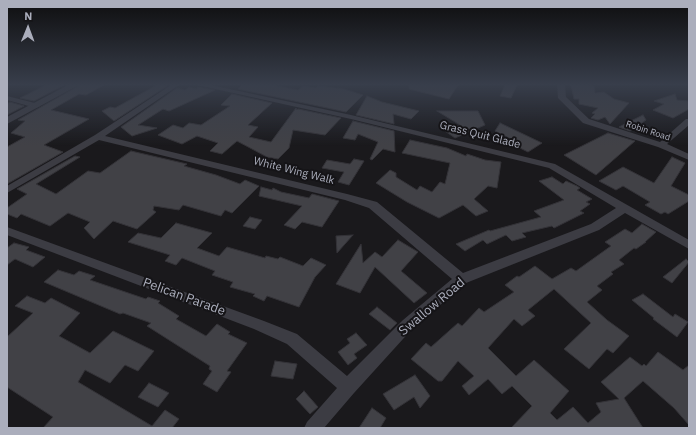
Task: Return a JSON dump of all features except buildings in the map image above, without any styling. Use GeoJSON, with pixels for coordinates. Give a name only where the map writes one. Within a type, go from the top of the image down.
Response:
{"type":"FeatureCollection","features":[{"type":"Feature","properties":{"kind":"street"},"geometry":{"type":"LineString","coordinates":[[7,190],[98,137],[146,105]]}},
{"type":"Feature","properties":{"kind":"street","name":"Grass Quit Glade"},"geometry":{"type":"LineString","coordinates":[[296,105],[351,117],[552,166],[689,245]]}},
{"type":"Feature","properties":{"kind":"street","name":"Robin Road"},"geometry":{"type":"LineString","coordinates":[[570,105],[586,121],[661,145],[689,156]]}},
{"type":"Feature","properties":{"kind":"street"},"geometry":{"type":"LineString","coordinates":[[7,121],[36,106]]}},
{"type":"Feature","properties":{"kind":"street"},"geometry":{"type":"LineString","coordinates":[[661,145],[689,122]]}},
{"type":"Feature","properties":{"kind":"street","name":"White Wing Walk"},"geometry":{"type":"LineString","coordinates":[[98,137],[340,195],[373,205],[461,279]]}},
{"type":"Feature","properties":{"kind":"street","name":"Swallow Road"},"geometry":{"type":"LineString","coordinates":[[313,428],[348,387],[408,324],[461,279],[595,227],[624,208]]}},
{"type":"Feature","properties":{"kind":"street","name":"Pelican Parade"},"geometry":{"type":"LineString","coordinates":[[7,231],[259,325],[292,339],[348,387]]}}]}
